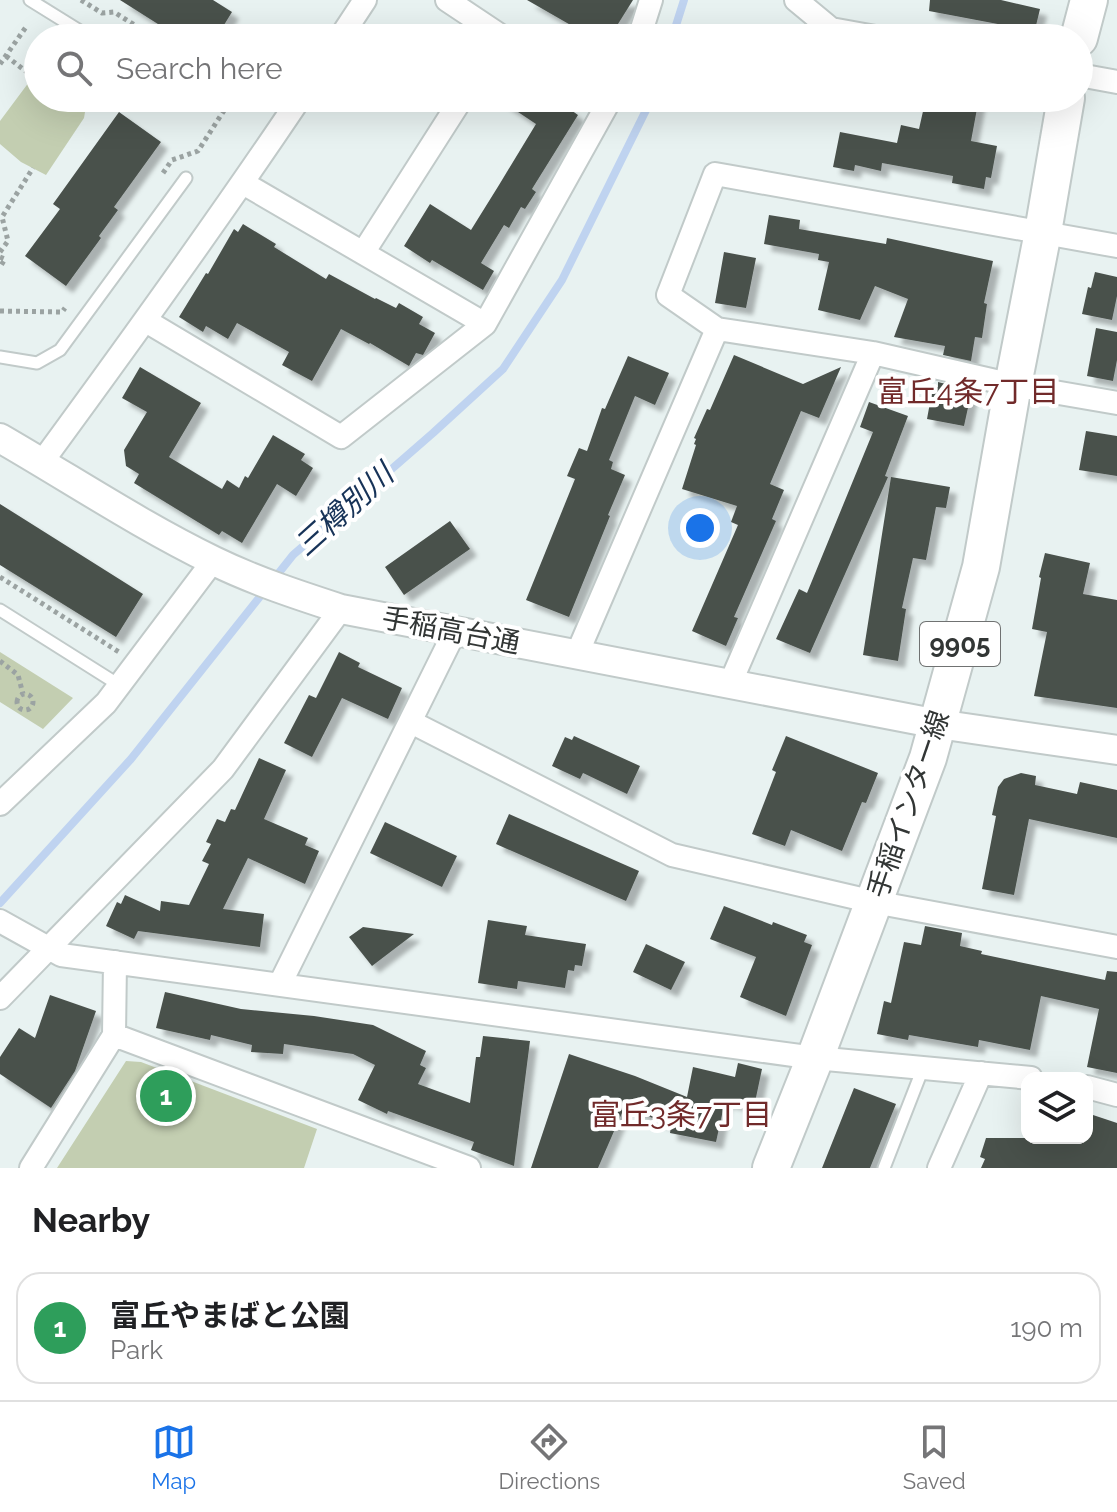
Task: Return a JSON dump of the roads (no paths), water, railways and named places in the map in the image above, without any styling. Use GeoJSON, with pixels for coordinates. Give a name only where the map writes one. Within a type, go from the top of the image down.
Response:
{"type":"FeatureCollection","features":[{"type":"Feature","properties":{"kind":"main road"},"geometry":{"type":"LineString","coordinates":[[1083,24],[1089,0]]}},
{"type":"Feature","properties":{"kind":"main road","name":"手稲インター線"},"geometry":{"type":"LineString","coordinates":[[771,1168],[874,902],[938,724],[981,567],[1064,112]]}},
{"type":"Feature","properties":{"kind":"street"},"geometry":{"type":"LineString","coordinates":[[349,24],[365,0]]}},
{"type":"Feature","properties":{"kind":"street"},"geometry":{"type":"LineString","coordinates":[[447,0],[482,24]]}},
{"type":"Feature","properties":{"kind":"street"},"geometry":{"type":"LineString","coordinates":[[643,24],[651,0]]}},
{"type":"Feature","properties":{"kind":"street"},"geometry":{"type":"LineString","coordinates":[[796,0],[825,24]]}},
{"type":"Feature","properties":{"kind":"street"},"geometry":{"type":"LineString","coordinates":[[1093,78],[1117,82]]}},
{"type":"Feature","properties":{"kind":"street"},"geometry":{"type":"LineString","coordinates":[[42,462],[146,321],[291,112]]}},
{"type":"Feature","properties":{"kind":"street"},"geometry":{"type":"LineString","coordinates":[[363,253],[453,112]]}},
{"type":"Feature","properties":{"kind":"street"},"geometry":{"type":"LineString","coordinates":[[146,321],[341,437],[485,324],[603,112]]}},
{"type":"Feature","properties":{"kind":"street"},"geometry":{"type":"LineString","coordinates":[[1117,246],[715,174],[668,295],[717,329],[873,353],[1013,385],[1117,403]]}},
{"type":"Feature","properties":{"kind":"street"},"geometry":{"type":"LineString","coordinates":[[243,183],[485,324]]}},
{"type":"Feature","properties":{"kind":"street"},"geometry":{"type":"LineString","coordinates":[[577,654],[717,329]]}},
{"type":"Feature","properties":{"kind":"street"},"geometry":{"type":"LineString","coordinates":[[730,684],[873,353]]}},
{"type":"Feature","properties":{"kind":"street","name":"手稲高台通"},"geometry":{"type":"LineString","coordinates":[[0,438],[140,522],[213,561],[251,578],[341,609],[938,724],[1117,750]]}},
{"type":"Feature","properties":{"kind":"street"},"geometry":{"type":"LineString","coordinates":[[0,804],[106,703],[213,561]]}},
{"type":"Feature","properties":{"kind":"street"},"geometry":{"type":"LineString","coordinates":[[0,998],[223,769],[341,609]]}},
{"type":"Feature","properties":{"kind":"street"},"geometry":{"type":"LineString","coordinates":[[280,984],[455,631]]}},
{"type":"Feature","properties":{"kind":"street"},"geometry":{"type":"LineString","coordinates":[[411,722],[672,855],[874,902],[1117,947]]}},
{"type":"Feature","properties":{"kind":"street"},"geometry":{"type":"LineString","coordinates":[[10,927],[61,955],[815,1058],[1021,1077]]}},
{"type":"Feature","properties":{"kind":"street"},"geometry":{"type":"LineString","coordinates":[[31,1168],[114,1035],[115,962]]}},
{"type":"Feature","properties":{"kind":"street"},"geometry":{"type":"LineString","coordinates":[[114,1035],[469,1168]]}},
{"type":"Feature","properties":{"kind":"street"},"geometry":{"type":"LineString","coordinates":[[939,1168],[981,1073]]}},
{"type":"Feature","properties":{"kind":"street"},"geometry":{"type":"LineString","coordinates":[[1093,1089],[1117,1095]]}},
{"type":"Feature","properties":{"kind":"lane"},"geometry":{"type":"LineString","coordinates":[[30,0],[69,24]]}},
{"type":"Feature","properties":{"kind":"lane"},"geometry":{"type":"LineString","coordinates":[[0,357],[37,363],[60,350],[186,178]]}},
{"type":"Feature","properties":{"kind":"lane"},"geometry":{"type":"LineString","coordinates":[[0,610],[119,685]]}},
{"type":"Feature","properties":{"kind":"lane"},"geometry":{"type":"LineString","coordinates":[[884,1168],[923,1067]]}},
{"type":"Feature","properties":{"kind":"waterway","name":"三樽別川"},"geometry":{"type":"LineString","coordinates":[[676,24],[684,0]]}},
{"type":"Feature","properties":{"kind":"waterway","name":"三樽別川"},"geometry":{"type":"LineString","coordinates":[[0,903],[131,759],[293,555],[503,369],[562,280],[645,112]]}},
{"type":"Feature","properties":{"kind":"place","name":"富丘やまばと公園"},"geometry":{"type":"Point","coordinates":[166,1096]}},
{"type":"Feature","properties":{"kind":"district","name":"富丘4条7丁目"},"geometry":{"type":"Point","coordinates":[968,392]}},
{"type":"Feature","properties":{"kind":"district","name":"富丘3条7丁目"},"geometry":{"type":"Point","coordinates":[681,1115]}}]}
